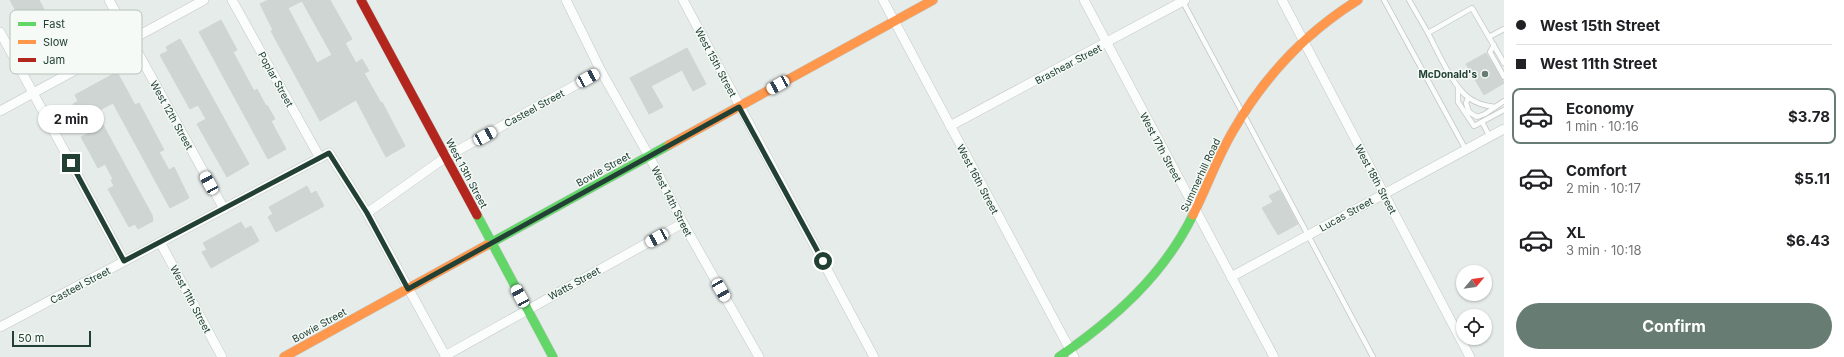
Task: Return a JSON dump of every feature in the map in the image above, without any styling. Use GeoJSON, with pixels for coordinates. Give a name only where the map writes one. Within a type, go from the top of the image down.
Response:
{"type":"FeatureCollection","features":[{"type":"Feature","properties":{"kind":"street","name":"West 12th Street"},"geometry":{"type":"LineString","coordinates":[[109,0],[114,10]]}},
{"type":"Feature","properties":{"kind":"street"},"geometry":{"type":"LineString","coordinates":[[142,34],[204,0]]}},
{"type":"Feature","properties":{"kind":"street","name":"Poplar Street"},"geometry":{"type":"LineString","coordinates":[[232,0],[320,158]]}},
{"type":"Feature","properties":{"kind":"street","name":"West 13th Street"},"geometry":{"type":"LineString","coordinates":[[361,0],[553,357]]}},
{"type":"Feature","properties":{"kind":"street","name":"West 14th Street"},"geometry":{"type":"LineString","coordinates":[[566,0],[601,71],[650,156],[682,223],[759,357]]}},
{"type":"Feature","properties":{"kind":"street","name":"West 15th Street"},"geometry":{"type":"LineString","coordinates":[[683,0],[874,357]]}},
{"type":"Feature","properties":{"kind":"street","name":"West 16th Street"},"geometry":{"type":"LineString","coordinates":[[883,0],[1072,353]]}},
{"type":"Feature","properties":{"kind":"street","name":"Bowie Street"},"geometry":{"type":"LineString","coordinates":[[284,357],[933,0]]}},
{"type":"Feature","properties":{"kind":"street","name":"West 17th Street"},"geometry":{"type":"LineString","coordinates":[[1084,0],[1274,357]]}},
{"type":"Feature","properties":{"kind":"street","name":"Brashear Street"},"geometry":{"type":"LineString","coordinates":[[950,126],[1107,43],[1183,0]]}},
{"type":"Feature","properties":{"kind":"street","name":"West 18th Street"},"geometry":{"type":"LineString","coordinates":[[1282,0],[1470,357]]}},
{"type":"Feature","properties":{"kind":"street","name":"Summerhill Road"},"geometry":{"type":"LineString","coordinates":[[1059,357],[1072,353],[1140,292],[1171,254],[1195,211],[1220,156],[1243,113],[1263,84],[1304,40],[1332,17],[1358,0]]}},
{"type":"Feature","properties":{"kind":"street"},"geometry":{"type":"LineString","coordinates":[[0,32],[10,51]]}},
{"type":"Feature","properties":{"kind":"street","name":"West 12th Street"},"geometry":{"type":"LineString","coordinates":[[142,62],[224,209]]}},
{"type":"Feature","properties":{"kind":"street","name":"Casteel Street"},"geometry":{"type":"LineString","coordinates":[[0,327],[329,153],[367,213],[446,157],[601,71]]}},
{"type":"Feature","properties":{"kind":"street"},"geometry":{"type":"LineString","coordinates":[[22,74],[124,261]]}},
{"type":"Feature","properties":{"kind":"street"},"geometry":{"type":"LineString","coordinates":[[0,111],[69,74]]}},
{"type":"Feature","properties":{"kind":"street","name":"Lucas Street"},"geometry":{"type":"LineString","coordinates":[[1231,277],[1504,129]]}},
{"type":"Feature","properties":{"kind":"street"},"geometry":{"type":"LineString","coordinates":[[367,213],[446,356]]}},
{"type":"Feature","properties":{"kind":"street","name":"Watts Street"},"geometry":{"type":"LineString","coordinates":[[446,356],[682,223]]}},
{"type":"Feature","properties":{"kind":"street","name":"West 11th Street"},"geometry":{"type":"LineString","coordinates":[[160,242],[222,357]]}},
{"type":"Feature","properties":{"kind":"lane"},"geometry":{"type":"LineString","coordinates":[[1183,0],[1373,357]]}},
{"type":"Feature","properties":{"kind":"lane"},"geometry":{"type":"LineString","coordinates":[[1384,0],[1466,150]]}},
{"type":"Feature","properties":{"kind":"lane"},"geometry":{"type":"LineString","coordinates":[[1409,0],[1458,88],[1468,98],[1480,104],[1495,107]]}},
{"type":"Feature","properties":{"kind":"lane"},"geometry":{"type":"LineString","coordinates":[[1428,33],[1472,8],[1504,63]]}},
{"type":"Feature","properties":{"kind":"lane"},"geometry":{"type":"LineString","coordinates":[[1489,37],[1504,29]]}},
{"type":"Feature","properties":{"kind":"lane"},"geometry":{"type":"LineString","coordinates":[[1494,45],[1490,52],[1504,77]]}},
{"type":"Feature","properties":{"kind":"lane"},"geometry":{"type":"LineString","coordinates":[[1458,88],[1458,102],[1474,126],[1504,110]]}},
{"type":"Feature","properties":{"kind":"lane"},"geometry":{"type":"LineString","coordinates":[[1468,98],[1466,103],[1469,112],[1477,117],[1485,114],[1504,101]]}},
{"type":"Feature","properties":{"kind":"lane"},"geometry":{"type":"LineString","coordinates":[[1482,122],[1490,137]]}},
{"type":"Feature","properties":{"kind":"building"},"geometry":{"type":"Polygon","coordinates":[[[10,0],[39,0],[44,10],[15,10],[10,0]]]}},
{"type":"Feature","properties":{"kind":"building"},"geometry":{"type":"Polygon","coordinates":[[[268,0],[330,0],[352,39],[345,43],[356,63],[362,59],[369,71],[364,73],[381,103],[382,102],[405,146],[386,157],[356,100],[320,121],[271,31],[273,30],[260,4],[268,0]],[[302,1],[288,8],[317,63],[332,55],[302,1]]]}},
{"type":"Feature","properties":{"kind":"building"},"geometry":{"type":"Polygon","coordinates":[[[221,20],[237,50],[233,52],[254,91],[257,89],[275,119],[271,121],[286,149],[268,159],[199,32],[221,20]]]}},
{"type":"Feature","properties":{"kind":"building"},"geometry":{"type":"Polygon","coordinates":[[[180,39],[249,164],[227,177],[197,124],[206,119],[198,105],[190,109],[160,55],[168,51],[166,47],[180,39]]]}},
{"type":"Feature","properties":{"kind":"building"},"geometry":{"type":"Polygon","coordinates":[[[687,48],[706,84],[693,91],[682,70],[651,86],[663,107],[649,114],[630,78],[687,48]]]}},
{"type":"Feature","properties":{"kind":"building","name":"McDonald's"},"geometry":{"type":"Polygon","coordinates":[[[1486,53],[1504,83],[1484,95],[1466,64],[1486,53]]]}},
{"type":"Feature","properties":{"kind":"building"},"geometry":{"type":"Polygon","coordinates":[[[113,74],[118,74],[135,105],[139,103],[164,150],[159,152],[169,170],[174,167],[189,198],[170,208],[113,103],[96,112],[152,215],[153,221],[138,229],[135,224],[129,227],[108,189],[114,186],[111,180],[113,179],[105,164],[98,168],[81,137],[89,133],[73,104],[78,101],[75,95],[113,74]]]}},
{"type":"Feature","properties":{"kind":"building"},"geometry":{"type":"Polygon","coordinates":[[[307,186],[311,194],[316,191],[324,206],[276,232],[268,217],[273,214],[269,207],[307,186]]]}},
{"type":"Feature","properties":{"kind":"building"},"geometry":{"type":"Polygon","coordinates":[[[1280,190],[1298,224],[1278,235],[1262,208],[1273,202],[1269,196],[1280,190]]]}},
{"type":"Feature","properties":{"kind":"building"},"geometry":{"type":"Polygon","coordinates":[[[241,222],[245,229],[251,226],[259,241],[211,268],[202,252],[207,250],[203,243],[241,222]]]}},
{"type":"Feature","properties":{"kind":"traffic: fast"},"geometry":{"type":"LineString","coordinates":[[487,245],[669,145]]}},
{"type":"Feature","properties":{"kind":"traffic: fast"},"geometry":{"type":"LineString","coordinates":[[477,215],[553,357]]}},
{"type":"Feature","properties":{"kind":"traffic: fast"},"geometry":{"type":"LineString","coordinates":[[1059,357],[1118,311],[1152,277],[1181,237],[1193,215]]}},
{"type":"Feature","properties":{"kind":"traffic: slow"},"geometry":{"type":"LineString","coordinates":[[669,145],[933,0]]}},
{"type":"Feature","properties":{"kind":"traffic: slow"},"geometry":{"type":"LineString","coordinates":[[1193,215],[1227,141],[1258,92],[1303,42],[1320,27],[1358,0]]}},
{"type":"Feature","properties":{"kind":"traffic: slow"},"geometry":{"type":"LineString","coordinates":[[284,357],[487,245]]}},
{"type":"Feature","properties":{"kind":"traffic: jam"},"geometry":{"type":"LineString","coordinates":[[361,0],[477,215]]}},
{"type":"Feature","properties":{"kind":"place","name":"McDonald's"},"geometry":{"type":"Point","coordinates":[1485,74]}},
{"type":"Feature","properties":{"kind":"route"},"geometry":{"type":"LineString","coordinates":[[71,163],[124,261],[329,153],[367,213],[408,289],[739,107],[823,261]]}}]}
